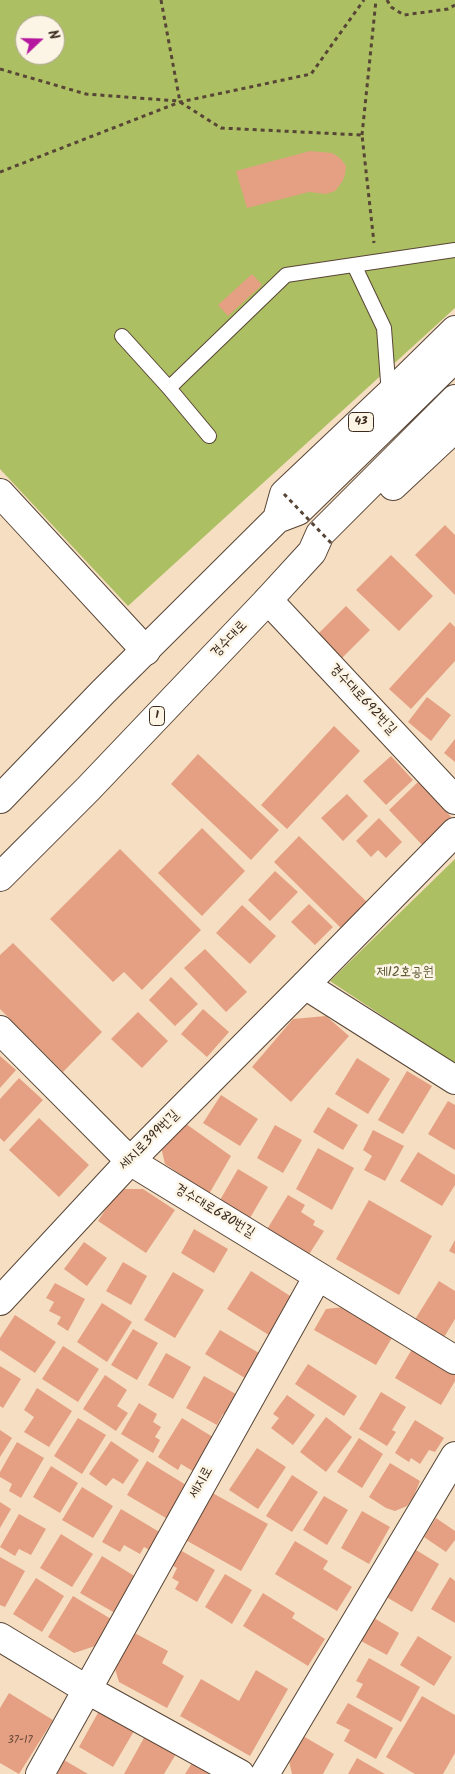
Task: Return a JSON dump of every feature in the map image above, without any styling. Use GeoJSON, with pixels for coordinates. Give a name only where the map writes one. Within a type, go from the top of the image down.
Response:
{"type":"FeatureCollection","features":[{"type":"Feature","properties":{"kind":"street","name":"43"},"geometry":{"type":"LineString","coordinates":[[284,494],[455,330]]}},
{"type":"Feature","properties":{"kind":"street"},"geometry":{"type":"LineString","coordinates":[[0,799],[103,692],[277,519],[298,511],[455,358]]}},
{"type":"Feature","properties":{"kind":"street","name":"경수대로"},"geometry":{"type":"LineString","coordinates":[[0,877],[88,789],[268,600],[322,549],[320,534],[455,399]]}},
{"type":"Feature","properties":{"kind":"street"},"geometry":{"type":"LineString","coordinates":[[322,549],[455,428]]}},
{"type":"Feature","properties":{"kind":"street"},"geometry":{"type":"LineString","coordinates":[[0,493],[146,651]]}},
{"type":"Feature","properties":{"kind":"street"},"geometry":{"type":"LineString","coordinates":[[277,519],[284,494]]}},
{"type":"Feature","properties":{"kind":"street","name":"경수대로692번길"},"geometry":{"type":"LineString","coordinates":[[268,600],[455,800]]}},
{"type":"Feature","properties":{"kind":"street","name":"세지로399번길"},"geometry":{"type":"LineString","coordinates":[[0,1301],[130,1161],[305,986],[455,832]]}},
{"type":"Feature","properties":{"kind":"street"},"geometry":{"type":"LineString","coordinates":[[305,986],[455,1080]]}},
{"type":"Feature","properties":{"kind":"street","name":"경수대로680번길"},"geometry":{"type":"LineString","coordinates":[[0,1030],[130,1161],[455,1360]]}},
{"type":"Feature","properties":{"kind":"street","name":"세지로"},"geometry":{"type":"LineString","coordinates":[[40,1774],[318,1276]]}},
{"type":"Feature","properties":{"kind":"street"},"geometry":{"type":"LineString","coordinates":[[265,1774],[455,1456]]}},
{"type":"Feature","properties":{"kind":"street"},"geometry":{"type":"LineString","coordinates":[[0,1637],[86,1689],[240,1774]]}},
{"type":"Feature","properties":{"kind":"lane"},"geometry":{"type":"LineString","coordinates":[[169,388],[286,275],[455,250]]}},
{"type":"Feature","properties":{"kind":"lane"},"geometry":{"type":"LineString","coordinates":[[354,266],[384,328],[389,395]]}},
{"type":"Feature","properties":{"kind":"lane"},"geometry":{"type":"LineString","coordinates":[[122,336],[209,436]]}},
{"type":"Feature","properties":{"kind":"path"},"geometry":{"type":"LineString","coordinates":[[161,0],[180,102]]}},
{"type":"Feature","properties":{"kind":"path"},"geometry":{"type":"LineString","coordinates":[[0,172],[180,102],[311,74],[364,0]]}},
{"type":"Feature","properties":{"kind":"path"},"geometry":{"type":"LineString","coordinates":[[376,0],[362,135],[376,262]]}},
{"type":"Feature","properties":{"kind":"path"},"geometry":{"type":"LineString","coordinates":[[388,0],[391,7],[404,16],[448,9],[455,5]]}},
{"type":"Feature","properties":{"kind":"path"},"geometry":{"type":"LineString","coordinates":[[0,69],[86,94],[180,102],[221,128],[362,135]]}},
{"type":"Feature","properties":{"kind":"path"},"geometry":{"type":"LineString","coordinates":[[284,494],[322,549]]}},
{"type":"Feature","properties":{"kind":"green space"},"geometry":{"type":"Polygon","coordinates":[[[0,0],[455,0],[455,308],[128,606],[0,469],[0,0]]]}},
{"type":"Feature","properties":{"kind":"green space","name":"제12호공원"},"geometry":{"type":"Polygon","coordinates":[[[455,859],[455,1064],[330,981],[455,859]]]}},
{"type":"Feature","properties":{"kind":"building"},"geometry":{"type":"Polygon","coordinates":[[[310,151],[332,153],[340,158],[346,166],[342,182],[335,191],[326,194],[309,192],[247,208],[236,171],[310,151]]]}},
{"type":"Feature","properties":{"kind":"building"},"geometry":{"type":"Polygon","coordinates":[[[252,274],[262,285],[228,316],[218,305],[252,274]]]}},
{"type":"Feature","properties":{"kind":"building"},"geometry":{"type":"Polygon","coordinates":[[[445,525],[455,535],[455,595],[415,555],[445,525]]]}},
{"type":"Feature","properties":{"kind":"building"},"geometry":{"type":"Polygon","coordinates":[[[391,555],[433,596],[399,631],[356,590],[391,555]]]}},
{"type":"Feature","properties":{"kind":"building"},"geometry":{"type":"Polygon","coordinates":[[[346,606],[370,630],[340,660],[316,636],[346,606]]]}},
{"type":"Feature","properties":{"kind":"building"},"geometry":{"type":"Polygon","coordinates":[[[450,622],[455,627],[455,661],[411,709],[389,689],[450,622]]]}},
{"type":"Feature","properties":{"kind":"building"},"geometry":{"type":"Polygon","coordinates":[[[427,697],[451,715],[431,741],[408,722],[427,697]]]}},
{"type":"Feature","properties":{"kind":"building"},"geometry":{"type":"Polygon","coordinates":[[[334,726],[360,751],[287,829],[261,805],[334,726]]]}},
{"type":"Feature","properties":{"kind":"building"},"geometry":{"type":"Polygon","coordinates":[[[455,739],[455,762],[444,753],[455,739]]]}},
{"type":"Feature","properties":{"kind":"building"},"geometry":{"type":"Polygon","coordinates":[[[198,754],[279,830],[251,860],[171,784],[198,754]]]}},
{"type":"Feature","properties":{"kind":"building"},"geometry":{"type":"Polygon","coordinates":[[[391,756],[413,780],[386,805],[363,781],[391,756]]]}},
{"type":"Feature","properties":{"kind":"building"},"geometry":{"type":"Polygon","coordinates":[[[418,782],[454,820],[425,848],[389,810],[418,782]]]}},
{"type":"Feature","properties":{"kind":"building"},"geometry":{"type":"Polygon","coordinates":[[[347,794],[368,816],[343,841],[321,818],[347,794]]]}},
{"type":"Feature","properties":{"kind":"building"},"geometry":{"type":"Polygon","coordinates":[[[379,818],[402,842],[386,858],[378,850],[371,857],[356,841],[379,818]]]}},
{"type":"Feature","properties":{"kind":"building"},"geometry":{"type":"Polygon","coordinates":[[[202,828],[245,871],[202,916],[158,873],[202,828]]]}},
{"type":"Feature","properties":{"kind":"building"},"geometry":{"type":"Polygon","coordinates":[[[299,836],[368,903],[342,929],[274,862],[299,836]]]}},
{"type":"Feature","properties":{"kind":"building"},"geometry":{"type":"Polygon","coordinates":[[[120,849],[201,930],[142,990],[124,972],[113,982],[50,919],[120,849]]]}},
{"type":"Feature","properties":{"kind":"building"},"geometry":{"type":"Polygon","coordinates":[[[275,871],[298,892],[270,921],[248,900],[275,871]]]}},
{"type":"Feature","properties":{"kind":"building"},"geometry":{"type":"Polygon","coordinates":[[[309,904],[333,927],[315,945],[291,922],[309,904]]]}},
{"type":"Feature","properties":{"kind":"building"},"geometry":{"type":"Polygon","coordinates":[[[242,905],[276,936],[250,964],[216,933],[242,905]]]}},
{"type":"Feature","properties":{"kind":"building"},"geometry":{"type":"Polygon","coordinates":[[[13,943],[102,1032],[63,1072],[0,1009],[0,955],[13,943]]]}},
{"type":"Feature","properties":{"kind":"building"},"geometry":{"type":"Polygon","coordinates":[[[205,949],[247,992],[226,1012],[184,968],[205,949]]]}},
{"type":"Feature","properties":{"kind":"building"},"geometry":{"type":"Polygon","coordinates":[[[171,977],[198,1004],[175,1026],[149,1000],[171,977]]]}},
{"type":"Feature","properties":{"kind":"building"},"geometry":{"type":"Polygon","coordinates":[[[203,1009],[229,1032],[207,1057],[181,1034],[203,1009]]]}},
{"type":"Feature","properties":{"kind":"building"},"geometry":{"type":"Polygon","coordinates":[[[138,1012],[168,1041],[142,1068],[111,1039],[138,1012]]]}},
{"type":"Feature","properties":{"kind":"building"},"geometry":{"type":"Polygon","coordinates":[[[326,1016],[349,1036],[291,1102],[252,1067],[293,1019],[326,1016]]]}},
{"type":"Feature","properties":{"kind":"building"},"geometry":{"type":"Polygon","coordinates":[[[0,1056],[16,1070],[0,1088],[0,1056]]]}},
{"type":"Feature","properties":{"kind":"building"},"geometry":{"type":"Polygon","coordinates":[[[357,1058],[390,1079],[368,1114],[335,1094],[357,1058]]]}},
{"type":"Feature","properties":{"kind":"building"},"geometry":{"type":"Polygon","coordinates":[[[407,1071],[432,1086],[403,1134],[378,1120],[407,1071]]]}},
{"type":"Feature","properties":{"kind":"building"},"geometry":{"type":"Polygon","coordinates":[[[19,1078],[43,1100],[4,1142],[0,1138],[0,1099],[19,1078]]]}},
{"type":"Feature","properties":{"kind":"building"},"geometry":{"type":"Polygon","coordinates":[[[221,1095],[258,1119],[240,1146],[203,1123],[221,1095]]]}},
{"type":"Feature","properties":{"kind":"building"},"geometry":{"type":"Polygon","coordinates":[[[448,1101],[455,1105],[455,1150],[428,1134],[448,1101]]]}},
{"type":"Feature","properties":{"kind":"building"},"geometry":{"type":"Polygon","coordinates":[[[328,1107],[358,1125],[343,1150],[313,1132],[328,1107]]]}},
{"type":"Feature","properties":{"kind":"building"},"geometry":{"type":"Polygon","coordinates":[[[39,1118],[89,1165],[59,1197],[9,1150],[39,1118]]]}},
{"type":"Feature","properties":{"kind":"building"},"geometry":{"type":"Polygon","coordinates":[[[182,1121],[231,1156],[209,1194],[165,1164],[161,1147],[182,1121]]]}},
{"type":"Feature","properties":{"kind":"building"},"geometry":{"type":"Polygon","coordinates":[[[275,1125],[302,1140],[283,1173],[257,1158],[275,1125]]]}},
{"type":"Feature","properties":{"kind":"building"},"geometry":{"type":"Polygon","coordinates":[[[373,1130],[404,1146],[385,1181],[364,1170],[372,1156],[363,1150],[373,1130]]]}},
{"type":"Feature","properties":{"kind":"building"},"geometry":{"type":"Polygon","coordinates":[[[318,1148],[354,1168],[332,1210],[296,1189],[318,1148]]]}},
{"type":"Feature","properties":{"kind":"building"},"geometry":{"type":"Polygon","coordinates":[[[418,1152],[455,1175],[455,1185],[442,1206],[400,1181],[418,1152]]]}},
{"type":"Feature","properties":{"kind":"building"},"geometry":{"type":"Polygon","coordinates":[[[238,1169],[268,1187],[250,1218],[220,1200],[238,1169]]]}},
{"type":"Feature","properties":{"kind":"building"},"geometry":{"type":"Polygon","coordinates":[[[119,1189],[143,1189],[175,1210],[146,1253],[98,1221],[119,1189]]]}},
{"type":"Feature","properties":{"kind":"building"},"geometry":{"type":"Polygon","coordinates":[[[288,1195],[305,1205],[301,1212],[315,1221],[313,1225],[324,1231],[308,1256],[266,1231],[288,1195]]]}},
{"type":"Feature","properties":{"kind":"building"},"geometry":{"type":"Polygon","coordinates":[[[369,1200],[432,1236],[399,1295],[336,1259],[369,1200]]]}},
{"type":"Feature","properties":{"kind":"building"},"geometry":{"type":"Polygon","coordinates":[[[194,1229],[228,1249],[214,1273],[181,1253],[194,1229]]]}},
{"type":"Feature","properties":{"kind":"building"},"geometry":{"type":"Polygon","coordinates":[[[455,1240],[455,1254],[449,1251],[455,1240]]]}},
{"type":"Feature","properties":{"kind":"building"},"geometry":{"type":"Polygon","coordinates":[[[84,1242],[107,1258],[87,1286],[64,1269],[84,1242]]]}},
{"type":"Feature","properties":{"kind":"building"},"geometry":{"type":"Polygon","coordinates":[[[123,1262],[147,1276],[131,1305],[106,1291],[123,1262]]]}},
{"type":"Feature","properties":{"kind":"building"},"geometry":{"type":"Polygon","coordinates":[[[251,1271],[295,1299],[272,1337],[227,1309],[251,1271]]]}},
{"type":"Feature","properties":{"kind":"building"},"geometry":{"type":"Polygon","coordinates":[[[173,1272],[204,1290],[175,1338],[144,1320],[173,1272]]]}},
{"type":"Feature","properties":{"kind":"building"},"geometry":{"type":"Polygon","coordinates":[[[439,1281],[455,1291],[455,1319],[443,1339],[414,1321],[439,1281]]]}},
{"type":"Feature","properties":{"kind":"building"},"geometry":{"type":"Polygon","coordinates":[[[55,1283],[85,1299],[68,1331],[57,1324],[61,1317],[49,1311],[54,1302],[46,1298],[55,1283]]]}},
{"type":"Feature","properties":{"kind":"building"},"geometry":{"type":"Polygon","coordinates":[[[102,1303],[132,1322],[107,1362],[77,1342],[102,1303]]]}},
{"type":"Feature","properties":{"kind":"building"},"geometry":{"type":"Polygon","coordinates":[[[344,1307],[393,1336],[376,1365],[314,1330],[326,1309],[344,1307]]]}},
{"type":"Feature","properties":{"kind":"building"},"geometry":{"type":"Polygon","coordinates":[[[15,1315],[56,1342],[35,1373],[0,1350],[0,1338],[15,1315]]]}},
{"type":"Feature","properties":{"kind":"building"},"geometry":{"type":"Polygon","coordinates":[[[133,1329],[158,1343],[137,1380],[111,1365],[133,1329]]]}},
{"type":"Feature","properties":{"kind":"building"},"geometry":{"type":"Polygon","coordinates":[[[220,1330],[264,1356],[250,1381],[205,1354],[220,1330]]]}},
{"type":"Feature","properties":{"kind":"building"},"geometry":{"type":"Polygon","coordinates":[[[63,1346],[99,1369],[78,1402],[42,1379],[63,1346]]]}},
{"type":"Feature","properties":{"kind":"building"},"geometry":{"type":"Polygon","coordinates":[[[412,1349],[455,1375],[455,1381],[441,1405],[395,1378],[412,1349]]]}},
{"type":"Feature","properties":{"kind":"building"},"geometry":{"type":"Polygon","coordinates":[[[166,1353],[191,1367],[173,1399],[148,1385],[166,1353]]]}},
{"type":"Feature","properties":{"kind":"building"},"geometry":{"type":"Polygon","coordinates":[[[308,1364],[357,1396],[344,1416],[295,1384],[308,1364]]]}},
{"type":"Feature","properties":{"kind":"building"},"geometry":{"type":"Polygon","coordinates":[[[0,1366],[21,1379],[3,1408],[0,1406],[0,1366]]]}},
{"type":"Feature","properties":{"kind":"building"},"geometry":{"type":"Polygon","coordinates":[[[105,1375],[127,1390],[117,1406],[128,1413],[116,1431],[83,1409],[105,1375]]]}},
{"type":"Feature","properties":{"kind":"building"},"geometry":{"type":"Polygon","coordinates":[[[204,1376],[241,1397],[230,1417],[223,1414],[217,1425],[186,1408],[204,1376]]]}},
{"type":"Feature","properties":{"kind":"building"},"geometry":{"type":"Polygon","coordinates":[[[37,1388],[72,1411],[49,1447],[24,1432],[34,1417],[24,1410],[37,1388]]]}},
{"type":"Feature","properties":{"kind":"building"},"geometry":{"type":"Polygon","coordinates":[[[381,1392],[406,1407],[392,1430],[396,1432],[387,1446],[359,1429],[381,1392]]]}},
{"type":"Feature","properties":{"kind":"building"},"geometry":{"type":"Polygon","coordinates":[[[287,1395],[315,1415],[293,1445],[271,1428],[279,1418],[273,1414],[287,1395]]]}},
{"type":"Feature","properties":{"kind":"building"},"geometry":{"type":"Polygon","coordinates":[[[139,1403],[157,1414],[153,1422],[161,1427],[155,1437],[160,1440],[153,1453],[121,1434],[139,1403]]]}},
{"type":"Feature","properties":{"kind":"building"},"geometry":{"type":"Polygon","coordinates":[[[326,1417],[352,1437],[326,1472],[300,1452],[326,1417]]]}},
{"type":"Feature","properties":{"kind":"building"},"geometry":{"type":"Polygon","coordinates":[[[78,1418],[106,1435],[82,1474],[54,1456],[78,1418]]]}},
{"type":"Feature","properties":{"kind":"building"},"geometry":{"type":"Polygon","coordinates":[[[182,1418],[216,1439],[196,1473],[181,1464],[178,1470],[158,1457],[182,1418]]]}},
{"type":"Feature","properties":{"kind":"building"},"geometry":{"type":"Polygon","coordinates":[[[415,1420],[444,1438],[435,1452],[429,1450],[420,1464],[411,1458],[409,1462],[395,1453],[415,1420]]]}},
{"type":"Feature","properties":{"kind":"building"},"geometry":{"type":"Polygon","coordinates":[[[0,1430],[12,1438],[0,1457],[0,1430]]]}},
{"type":"Feature","properties":{"kind":"building"},"geometry":{"type":"Polygon","coordinates":[[[359,1438],[383,1454],[362,1488],[337,1472],[359,1438]]]}},
{"type":"Feature","properties":{"kind":"building"},"geometry":{"type":"Polygon","coordinates":[[[111,1441],[139,1460],[123,1484],[113,1478],[106,1486],[89,1474],[111,1441]]]}},
{"type":"Feature","properties":{"kind":"building"},"geometry":{"type":"Polygon","coordinates":[[[17,1442],[44,1458],[21,1498],[9,1491],[12,1484],[0,1477],[0,1472],[17,1442]]]}},
{"type":"Feature","properties":{"kind":"building"},"geometry":{"type":"Polygon","coordinates":[[[257,1448],[286,1467],[258,1509],[229,1490],[257,1448]]]}},
{"type":"Feature","properties":{"kind":"building"},"geometry":{"type":"Polygon","coordinates":[[[147,1461],[186,1485],[166,1518],[127,1495],[147,1461]]]}},
{"type":"Feature","properties":{"kind":"building"},"geometry":{"type":"Polygon","coordinates":[[[390,1463],[420,1481],[413,1498],[407,1506],[395,1511],[386,1508],[369,1497],[390,1463]]]}},
{"type":"Feature","properties":{"kind":"building"},"geometry":{"type":"Polygon","coordinates":[[[51,1466],[78,1483],[60,1513],[33,1497],[51,1466]]]}},
{"type":"Feature","properties":{"kind":"building"},"geometry":{"type":"Polygon","coordinates":[[[292,1475],[318,1492],[292,1532],[266,1516],[292,1475]]]}},
{"type":"Feature","properties":{"kind":"building"},"geometry":{"type":"Polygon","coordinates":[[[82,1487],[113,1506],[93,1538],[62,1520],[82,1487]]]}},
{"type":"Feature","properties":{"kind":"building"},"geometry":{"type":"Polygon","coordinates":[[[209,1491],[268,1524],[241,1571],[182,1538],[209,1491]]]}},
{"type":"Feature","properties":{"kind":"building"},"geometry":{"type":"Polygon","coordinates":[[[324,1496],[348,1510],[327,1545],[303,1530],[324,1496]]]}},
{"type":"Feature","properties":{"kind":"building"},"geometry":{"type":"Polygon","coordinates":[[[0,1502],[11,1509],[0,1528],[0,1502]]]}},
{"type":"Feature","properties":{"kind":"building"},"geometry":{"type":"Polygon","coordinates":[[[121,1509],[161,1533],[151,1551],[144,1547],[140,1554],[124,1545],[120,1552],[102,1542],[121,1509]]]}},
{"type":"Feature","properties":{"kind":"building"},"geometry":{"type":"Polygon","coordinates":[[[362,1511],[390,1527],[369,1564],[341,1548],[362,1511]]]}},
{"type":"Feature","properties":{"kind":"building"},"geometry":{"type":"Polygon","coordinates":[[[19,1514],[46,1529],[31,1555],[19,1549],[15,1556],[0,1547],[19,1514]]]}},
{"type":"Feature","properties":{"kind":"building"},"geometry":{"type":"Polygon","coordinates":[[[436,1518],[455,1531],[455,1540],[446,1552],[424,1537],[436,1518]]]}},
{"type":"Feature","properties":{"kind":"building"},"geometry":{"type":"Polygon","coordinates":[[[61,1534],[93,1554],[72,1587],[40,1568],[61,1534]]]}},
{"type":"Feature","properties":{"kind":"building"},"geometry":{"type":"Polygon","coordinates":[[[295,1541],[328,1561],[323,1569],[352,1587],[337,1611],[275,1574],[295,1541]]]}},
{"type":"Feature","properties":{"kind":"building"},"geometry":{"type":"Polygon","coordinates":[[[411,1547],[439,1564],[412,1612],[383,1595],[411,1547]]]}},
{"type":"Feature","properties":{"kind":"building"},"geometry":{"type":"Polygon","coordinates":[[[180,1550],[215,1570],[197,1602],[175,1589],[179,1582],[172,1578],[177,1568],[171,1565],[180,1550]]]}},
{"type":"Feature","properties":{"kind":"building"},"geometry":{"type":"Polygon","coordinates":[[[102,1556],[136,1577],[115,1613],[80,1593],[102,1556]]]}},
{"type":"Feature","properties":{"kind":"building"},"geometry":{"type":"Polygon","coordinates":[[[0,1557],[25,1571],[5,1607],[0,1605],[0,1557]]]}},
{"type":"Feature","properties":{"kind":"building"},"geometry":{"type":"Polygon","coordinates":[[[225,1574],[252,1590],[232,1624],[205,1607],[225,1574]]]}},
{"type":"Feature","properties":{"kind":"building"},"geometry":{"type":"Polygon","coordinates":[[[450,1577],[455,1581],[455,1623],[431,1609],[450,1577]]]}},
{"type":"Feature","properties":{"kind":"building"},"geometry":{"type":"Polygon","coordinates":[[[36,1578],[64,1596],[42,1632],[13,1614],[36,1578]]]}},
{"type":"Feature","properties":{"kind":"building"},"geometry":{"type":"Polygon","coordinates":[[[263,1593],[295,1613],[292,1618],[325,1639],[308,1666],[243,1626],[263,1593]]]}},
{"type":"Feature","properties":{"kind":"building"},"geometry":{"type":"Polygon","coordinates":[[[73,1596],[111,1619],[95,1646],[74,1653],[48,1637],[73,1596]]]}},
{"type":"Feature","properties":{"kind":"building"},"geometry":{"type":"Polygon","coordinates":[[[374,1618],[399,1633],[387,1655],[361,1641],[374,1618]]]}},
{"type":"Feature","properties":{"kind":"building"},"geometry":{"type":"Polygon","coordinates":[[[131,1631],[168,1651],[162,1663],[184,1676],[167,1708],[119,1682],[113,1662],[131,1631]]]}},
{"type":"Feature","properties":{"kind":"building"},"geometry":{"type":"Polygon","coordinates":[[[418,1636],[452,1657],[434,1686],[400,1665],[418,1636]]]}},
{"type":"Feature","properties":{"kind":"building"},"geometry":{"type":"Polygon","coordinates":[[[369,1658],[420,1687],[401,1722],[356,1697],[363,1684],[356,1681],[369,1658]]]}},
{"type":"Feature","properties":{"kind":"building"},"geometry":{"type":"Polygon","coordinates":[[[256,1670],[288,1689],[250,1756],[180,1716],[201,1679],[239,1701],[256,1670]]]}},
{"type":"Feature","properties":{"kind":"building"},"geometry":{"type":"Polygon","coordinates":[[[9,1693],[53,1720],[19,1774],[0,1763],[0,1708],[9,1693]]]}},
{"type":"Feature","properties":{"kind":"building"},"geometry":{"type":"Polygon","coordinates":[[[422,1696],[455,1715],[455,1753],[443,1774],[415,1774],[386,1757],[422,1696]]]}},
{"type":"Feature","properties":{"kind":"building"},"geometry":{"type":"Polygon","coordinates":[[[348,1703],[393,1728],[376,1759],[344,1741],[350,1730],[336,1723],[348,1703]]]}},
{"type":"Feature","properties":{"kind":"building"},"geometry":{"type":"Polygon","coordinates":[[[99,1711],[134,1731],[113,1767],[79,1747],[99,1711]]]}},
{"type":"Feature","properties":{"kind":"building"},"geometry":{"type":"Polygon","coordinates":[[[145,1736],[176,1754],[164,1774],[124,1774],[145,1736]]]}},
{"type":"Feature","properties":{"kind":"building"},"geometry":{"type":"Polygon","coordinates":[[[303,1736],[334,1754],[323,1774],[292,1774],[289,1761],[303,1736]]]}},
{"type":"Feature","properties":{"kind":"building"},"geometry":{"type":"Polygon","coordinates":[[[357,1758],[385,1774],[348,1774],[357,1758]]]}},
{"type":"Feature","properties":{"kind":"building"},"geometry":{"type":"Polygon","coordinates":[[[64,1760],[88,1774],[57,1774],[64,1760]]]}},
{"type":"Feature","properties":{"kind":"building"},"geometry":{"type":"Polygon","coordinates":[[[192,1763],[210,1774],[185,1774],[192,1763]]]}}]}
